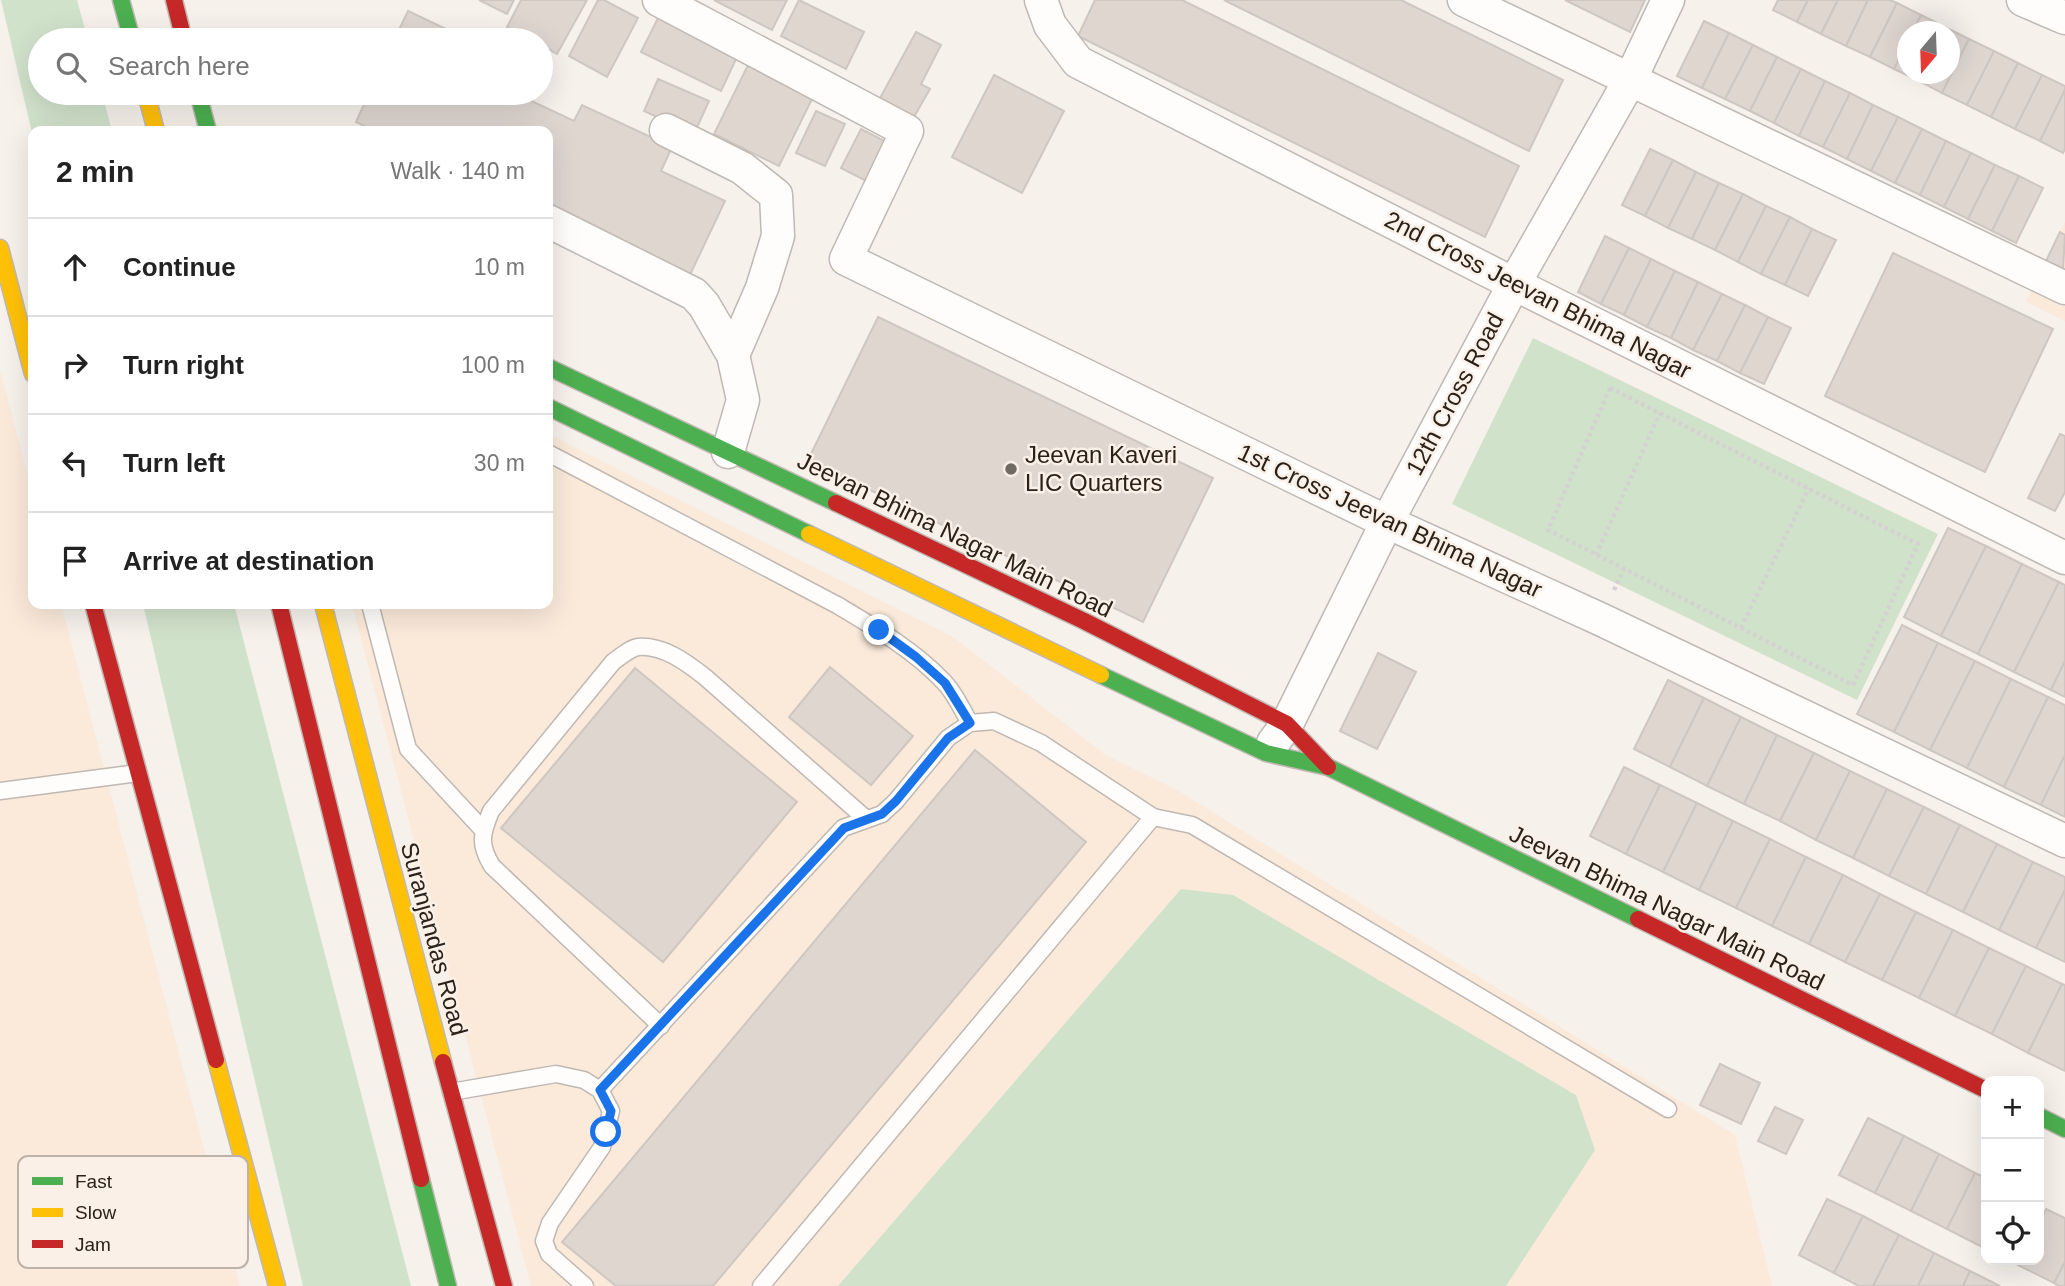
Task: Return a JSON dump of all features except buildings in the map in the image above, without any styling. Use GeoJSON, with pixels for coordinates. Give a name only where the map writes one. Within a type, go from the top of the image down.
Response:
{"type":"FeatureCollection","features":[{"type":"Feature","properties":{"kind":"main road"},"geometry":{"type":"LineString","coordinates":[[121,0],[129,28]]}},
{"type":"Feature","properties":{"kind":"main road"},"geometry":{"type":"LineString","coordinates":[[174,0],[181,28]]}},
{"type":"Feature","properties":{"kind":"main road"},"geometry":{"type":"LineString","coordinates":[[149,105],[155,126]]}},
{"type":"Feature","properties":{"kind":"main road"},"geometry":{"type":"LineString","coordinates":[[201,105],[207,126]]}},
{"type":"Feature","properties":{"kind":"main road"},"geometry":{"type":"LineString","coordinates":[[0,248],[28,355]]}},
{"type":"Feature","properties":{"kind":"main road","name":"Jeevan Bhima Nagar Main Road"},"geometry":{"type":"LineString","coordinates":[[553,369],[1084,621],[1287,724],[1328,767]]}},
{"type":"Feature","properties":{"kind":"main road","name":"Jeevan Bhima Nagar Main Road"},"geometry":{"type":"LineString","coordinates":[[553,409],[1266,753],[1328,767],[1981,1088]]}},
{"type":"Feature","properties":{"kind":"main road"},"geometry":{"type":"LineString","coordinates":[[94,609],[242,1156]]}},
{"type":"Feature","properties":{"kind":"main road"},"geometry":{"type":"LineString","coordinates":[[280,609],[448,1286]]}},
{"type":"Feature","properties":{"kind":"main road","name":"Suranjandas Road"},"geometry":{"type":"LineString","coordinates":[[324,609],[504,1286]]}},
{"type":"Feature","properties":{"kind":"main road"},"geometry":{"type":"LineString","coordinates":[[2044,1118],[2065,1129]]}},
{"type":"Feature","properties":{"kind":"main road"},"geometry":{"type":"LineString","coordinates":[[248,1179],[277,1286]]}},
{"type":"Feature","properties":{"kind":"street","name":"1st Cross Jeevan Bhima Nagar"},"geometry":{"type":"LineString","coordinates":[[659,0],[907,131],[846,259],[1387,522],[1600,619],[2065,841]]}},
{"type":"Feature","properties":{"kind":"street","name":"2nd Cross Jeevan Bhima Nagar"},"geometry":{"type":"LineString","coordinates":[[1041,0],[1050,25],[1078,62],[1514,284],[2065,558]]}},
{"type":"Feature","properties":{"kind":"street"},"geometry":{"type":"LineString","coordinates":[[1464,0],[2065,288]]}},
{"type":"Feature","properties":{"kind":"street","name":"12th Cross Road"},"geometry":{"type":"LineString","coordinates":[[1266,753],[1287,724],[1387,522],[1514,284],[1630,80],[1668,0]]}},
{"type":"Feature","properties":{"kind":"street"},"geometry":{"type":"LineString","coordinates":[[2023,0],[2065,18]]}},
{"type":"Feature","properties":{"kind":"street"},"geometry":{"type":"LineString","coordinates":[[666,130],[742,168],[776,195],[778,236],[762,288],[733,355]]}},
{"type":"Feature","properties":{"kind":"street"},"geometry":{"type":"LineString","coordinates":[[553,224],[694,294],[705,304],[733,355],[743,400],[728,452]]}},
{"type":"Feature","properties":{"kind":"lane"},"geometry":{"type":"LineString","coordinates":[[553,456],[825,598],[879,630],[916,657],[945,683],[970,723]]}},
{"type":"Feature","properties":{"kind":"lane"},"geometry":{"type":"LineString","coordinates":[[371,609],[408,749],[483,830]]}},
{"type":"Feature","properties":{"kind":"lane"},"geometry":{"type":"LineString","coordinates":[[661,1026],[492,866],[482,849],[483,830],[491,811],[613,662],[635,647],[661,650],[687,663],[865,818]]}},
{"type":"Feature","properties":{"kind":"lane"},"geometry":{"type":"LineString","coordinates":[[600,1090],[844,828],[865,818],[882,814],[948,738],[970,723],[994,721],[1041,743],[1153,817],[1192,825],[1668,1109]]}},
{"type":"Feature","properties":{"kind":"lane"},"geometry":{"type":"LineString","coordinates":[[0,791],[138,773]]}},
{"type":"Feature","properties":{"kind":"lane"},"geometry":{"type":"LineString","coordinates":[[761,1286],[1153,817]]}},
{"type":"Feature","properties":{"kind":"lane"},"geometry":{"type":"LineString","coordinates":[[451,1092],[556,1074],[584,1080],[600,1090],[611,1111],[602,1147],[550,1223],[544,1241],[549,1254],[585,1286]]}},
{"type":"Feature","properties":{"kind":"path"},"geometry":{"type":"LineString","coordinates":[[1610,388],[1809,488],[1918,544],[1853,685],[1548,530],[1610,388]]}},
{"type":"Feature","properties":{"kind":"path"},"geometry":{"type":"LineString","coordinates":[[1596,555],[1660,413]]}},
{"type":"Feature","properties":{"kind":"path"},"geometry":{"type":"LineString","coordinates":[[1741,628],[1809,488]]}},
{"type":"Feature","properties":{"kind":"shaded area"},"geometry":{"type":"Polygon","coordinates":[[[2065,222],[2065,321],[2026,302],[2065,222]]]}},
{"type":"Feature","properties":{"kind":"shaded area"},"geometry":{"type":"Polygon","coordinates":[[[0,369],[28,478],[28,609],[62,609],[206,1156],[18,1156],[18,1268],[235,1268],[240,1286],[0,1286],[0,369]]]}},
{"type":"Feature","properties":{"kind":"shaded area"},"geometry":{"type":"Polygon","coordinates":[[[553,437],[953,637],[1104,754],[1177,790],[1735,1135],[1772,1286],[531,1286],[353,609],[553,609],[553,437]]]}},
{"type":"Feature","properties":{"kind":"green space"},"geometry":{"type":"Polygon","coordinates":[[[1,0],[77,0],[85,28],[28,28],[28,105],[105,105],[111,126],[30,126],[1,0]]]}},
{"type":"Feature","properties":{"kind":"green space"},"geometry":{"type":"Polygon","coordinates":[[[1533,338],[1938,534],[1857,700],[1452,504],[1533,338]]]}},
{"type":"Feature","properties":{"kind":"green space"},"geometry":{"type":"Polygon","coordinates":[[[144,609],[235,609],[411,1286],[303,1286],[144,609]]]}},
{"type":"Feature","properties":{"kind":"green space"},"geometry":{"type":"Polygon","coordinates":[[[1181,889],[1233,895],[1576,1095],[1595,1150],[1506,1286],[838,1286],[1181,889]]]}},
{"type":"Feature","properties":{"kind":"traffic: fast"},"geometry":{"type":"LineString","coordinates":[[121,0],[129,28]]}},
{"type":"Feature","properties":{"kind":"traffic: fast"},"geometry":{"type":"LineString","coordinates":[[201,105],[207,126]]}},
{"type":"Feature","properties":{"kind":"traffic: fast"},"geometry":{"type":"LineString","coordinates":[[553,369],[836,503]]}},
{"type":"Feature","properties":{"kind":"traffic: fast"},"geometry":{"type":"LineString","coordinates":[[553,409],[809,534]]}},
{"type":"Feature","properties":{"kind":"traffic: fast"},"geometry":{"type":"LineString","coordinates":[[1101,675],[1266,753],[1328,767],[1638,919]]}},
{"type":"Feature","properties":{"kind":"traffic: fast"},"geometry":{"type":"LineString","coordinates":[[2044,1118],[2065,1129]]}},
{"type":"Feature","properties":{"kind":"traffic: fast"},"geometry":{"type":"LineString","coordinates":[[421,1179],[448,1286]]}},
{"type":"Feature","properties":{"kind":"traffic: slow"},"geometry":{"type":"LineString","coordinates":[[149,105],[155,126]]}},
{"type":"Feature","properties":{"kind":"traffic: slow"},"geometry":{"type":"LineString","coordinates":[[0,248],[28,355]]}},
{"type":"Feature","properties":{"kind":"traffic: slow"},"geometry":{"type":"LineString","coordinates":[[809,534],[1101,675]]}},
{"type":"Feature","properties":{"kind":"traffic: slow"},"geometry":{"type":"LineString","coordinates":[[324,609],[443,1062]]}},
{"type":"Feature","properties":{"kind":"traffic: slow"},"geometry":{"type":"LineString","coordinates":[[216,1060],[242,1156]]}},
{"type":"Feature","properties":{"kind":"traffic: slow"},"geometry":{"type":"LineString","coordinates":[[248,1179],[277,1286]]}},
{"type":"Feature","properties":{"kind":"traffic: jam"},"geometry":{"type":"LineString","coordinates":[[174,0],[181,28]]}},
{"type":"Feature","properties":{"kind":"traffic: jam"},"geometry":{"type":"LineString","coordinates":[[836,503],[1084,621],[1287,724],[1328,767]]}},
{"type":"Feature","properties":{"kind":"traffic: jam"},"geometry":{"type":"LineString","coordinates":[[94,609],[216,1060]]}},
{"type":"Feature","properties":{"kind":"traffic: jam"},"geometry":{"type":"LineString","coordinates":[[280,609],[421,1179]]}},
{"type":"Feature","properties":{"kind":"traffic: jam"},"geometry":{"type":"LineString","coordinates":[[1638,919],[1981,1088]]}},
{"type":"Feature","properties":{"kind":"traffic: jam"},"geometry":{"type":"LineString","coordinates":[[443,1062],[504,1286]]}},
{"type":"Feature","properties":{"kind":"place","name":"Jeevan Kaveri LIC Quarters"},"geometry":{"type":"Point","coordinates":[1011,469]}},
{"type":"Feature","properties":{"kind":"route"},"geometry":{"type":"LineString","coordinates":[[606,1132],[611,1111],[600,1090],[844,828],[865,818],[882,814],[948,738],[970,723],[945,683],[916,657],[879,630]]}}]}
